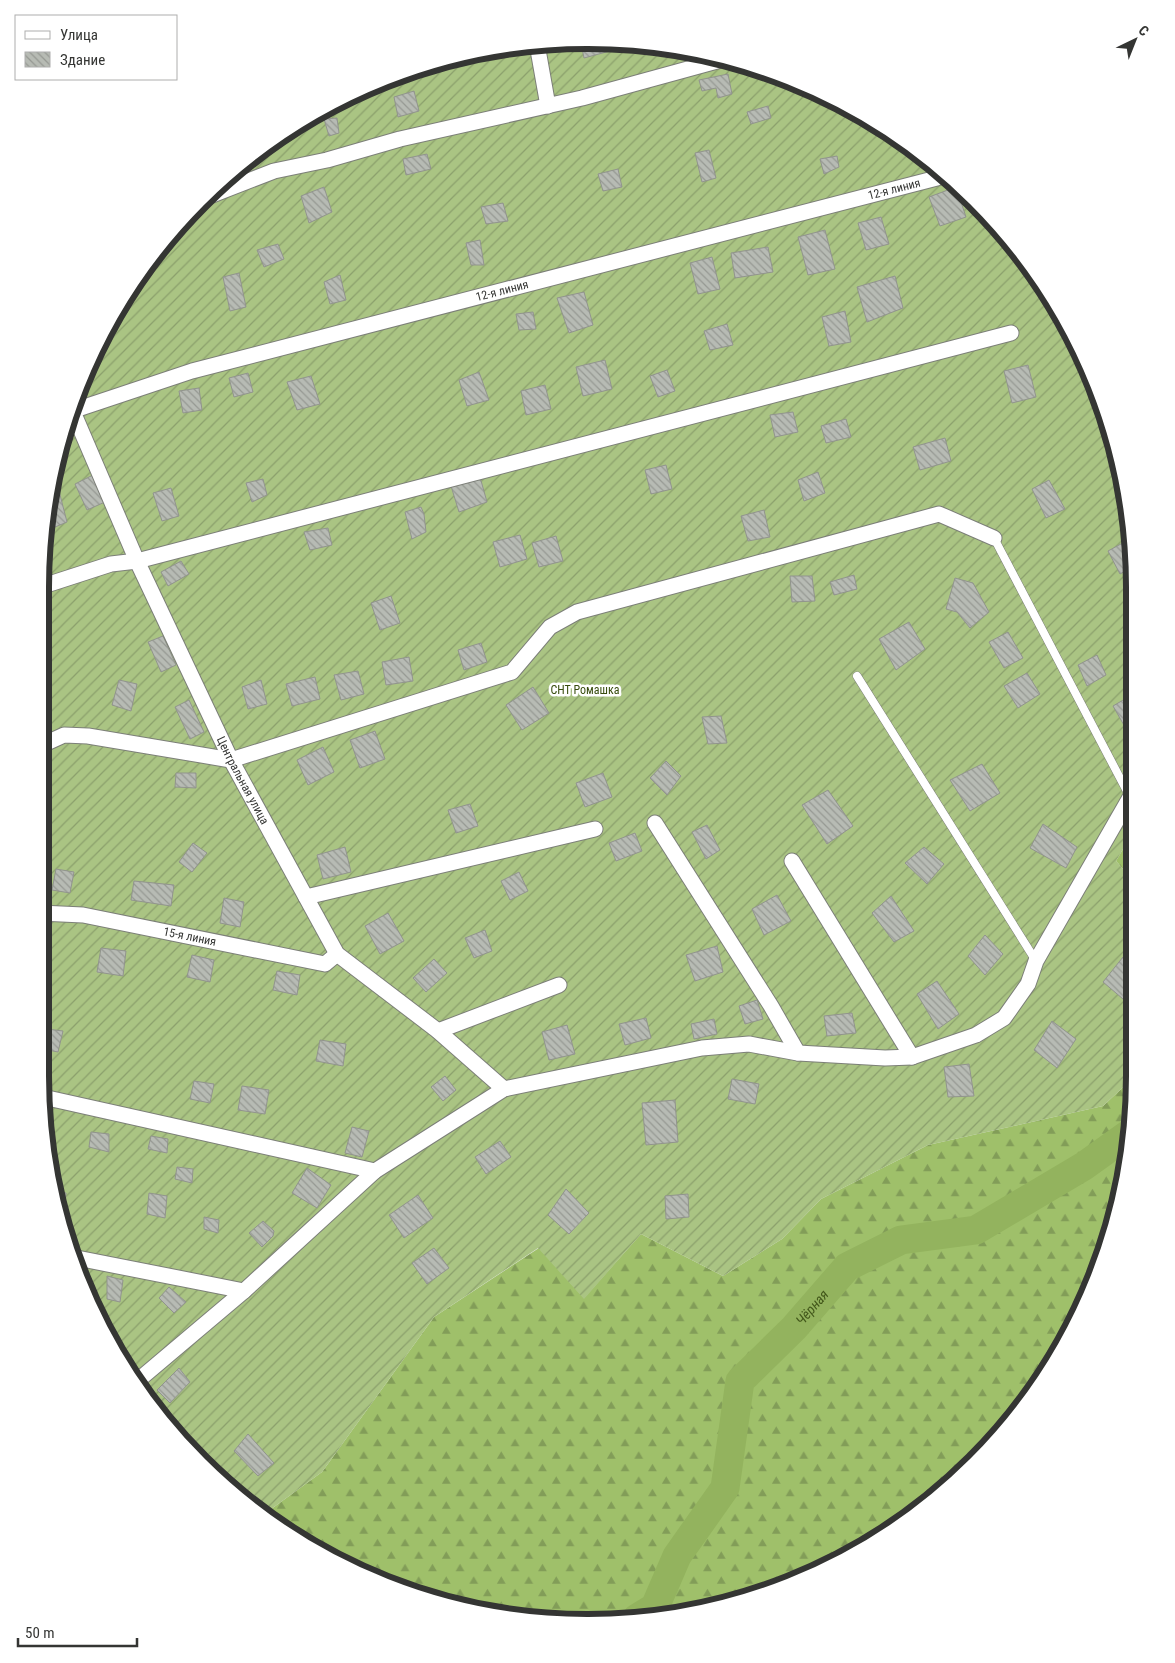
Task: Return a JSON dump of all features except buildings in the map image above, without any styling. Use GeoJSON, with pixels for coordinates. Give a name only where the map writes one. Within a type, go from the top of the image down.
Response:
{"type":"FeatureCollection","features":[{"type":"Feature","properties":{"kind":"street"},"geometry":{"type":"LineString","coordinates":[[538,51],[548,106]]}},
{"type":"Feature","properties":{"kind":"street"},"geometry":{"type":"LineString","coordinates":[[223,191],[274,171],[327,160],[400,139],[548,106],[710,63]]}},
{"type":"Feature","properties":{"kind":"street","name":"12-я линия"},"geometry":{"type":"LineString","coordinates":[[80,407],[201,369],[937,178]]}},
{"type":"Feature","properties":{"kind":"street"},"geometry":{"type":"LineString","coordinates":[[49,584],[111,564],[137,561],[1011,333]]}},
{"type":"Feature","properties":{"kind":"street","name":"Центральная улица"},"geometry":{"type":"LineString","coordinates":[[75,420],[137,561],[231,760],[337,954],[438,1031],[504,1089]]}},
{"type":"Feature","properties":{"kind":"street"},"geometry":{"type":"LineString","coordinates":[[49,742],[64,735],[88,736],[231,760],[512,672],[550,627],[577,612],[939,514],[994,538]]}},
{"type":"Feature","properties":{"kind":"street"},"geometry":{"type":"LineString","coordinates":[[142,1377],[244,1291],[375,1171],[504,1089],[702,1048],[749,1044],[798,1053],[884,1058],[912,1057],[976,1035],[1004,1018],[1028,984],[1036,961],[1126,805]]}},
{"type":"Feature","properties":{"kind":"street"},"geometry":{"type":"LineString","coordinates":[[655,823],[771,1006],[798,1053]]}},
{"type":"Feature","properties":{"kind":"street"},"geometry":{"type":"LineString","coordinates":[[306,897],[595,829]]}},
{"type":"Feature","properties":{"kind":"street"},"geometry":{"type":"LineString","coordinates":[[792,861],[912,1057]]}},
{"type":"Feature","properties":{"kind":"street","name":"15-я линия"},"geometry":{"type":"LineString","coordinates":[[49,913],[83,914],[325,964],[337,954]]}},
{"type":"Feature","properties":{"kind":"street"},"geometry":{"type":"LineString","coordinates":[[438,1031],[559,985]]}},
{"type":"Feature","properties":{"kind":"street"},"geometry":{"type":"LineString","coordinates":[[50,1098],[375,1171]]}},
{"type":"Feature","properties":{"kind":"street"},"geometry":{"type":"LineString","coordinates":[[81,1259],[244,1291]]}},
{"type":"Feature","properties":{"kind":"lane"},"geometry":{"type":"LineString","coordinates":[[994,538],[1126,787]]}},
{"type":"Feature","properties":{"kind":"lane"},"geometry":{"type":"LineString","coordinates":[[857,676],[1036,961]]}},
{"type":"Feature","properties":{"kind":"green space","name":"СНТ Ромашка"},"geometry":{"type":"Polygon","coordinates":[[[588,49],[658,53],[693,59],[761,77],[826,104],[887,140],[943,182],[993,232],[1035,288],[1054,318],[1071,349],[1098,414],[1116,482],[1125,552],[1126,844],[1116,861],[1126,872],[1126,1085],[1103,1106],[928,1145],[821,1199],[782,1239],[723,1276],[641,1234],[584,1299],[538,1248],[434,1317],[322,1472],[270,1510],[232,1481],[182,1431],[140,1375],[104,1314],[77,1249],[59,1181],[53,1146],[49,1076],[49,588],[53,517],[59,482],[77,414],[104,349],[121,318],[140,288],[182,232],[232,182],[260,160],[318,121],[349,104],[414,77],[448,67],[517,53],[552,50],[588,49]]]}},
{"type":"Feature","properties":{"kind":"green space"},"geometry":{"type":"Polygon","coordinates":[[[1126,844],[1126,872],[1116,861],[1126,844]]]}},
{"type":"Feature","properties":{"kind":"green space"},"geometry":{"type":"Polygon","coordinates":[[[1126,1085],[1122,1146],[1108,1215],[1098,1249],[1085,1282],[1071,1314],[1054,1345],[1035,1375],[993,1431],[943,1481],[887,1523],[826,1559],[761,1586],[693,1604],[658,1610],[588,1614],[517,1610],[448,1596],[414,1586],[381,1573],[349,1559],[318,1542],[270,1510],[322,1472],[434,1317],[539,1248],[584,1298],[641,1234],[723,1276],[782,1239],[821,1199],[928,1145],[1103,1106],[1126,1085]]]}},
{"type":"Feature","properties":{"kind":"waterway","name":"Чёрная"},"geometry":{"type":"LineString","coordinates":[[649,1611],[655,1607],[677,1556],[725,1488],[740,1381],[794,1328],[847,1267],[901,1240],[976,1230],[1084,1166],[1123,1138]]}}]}
